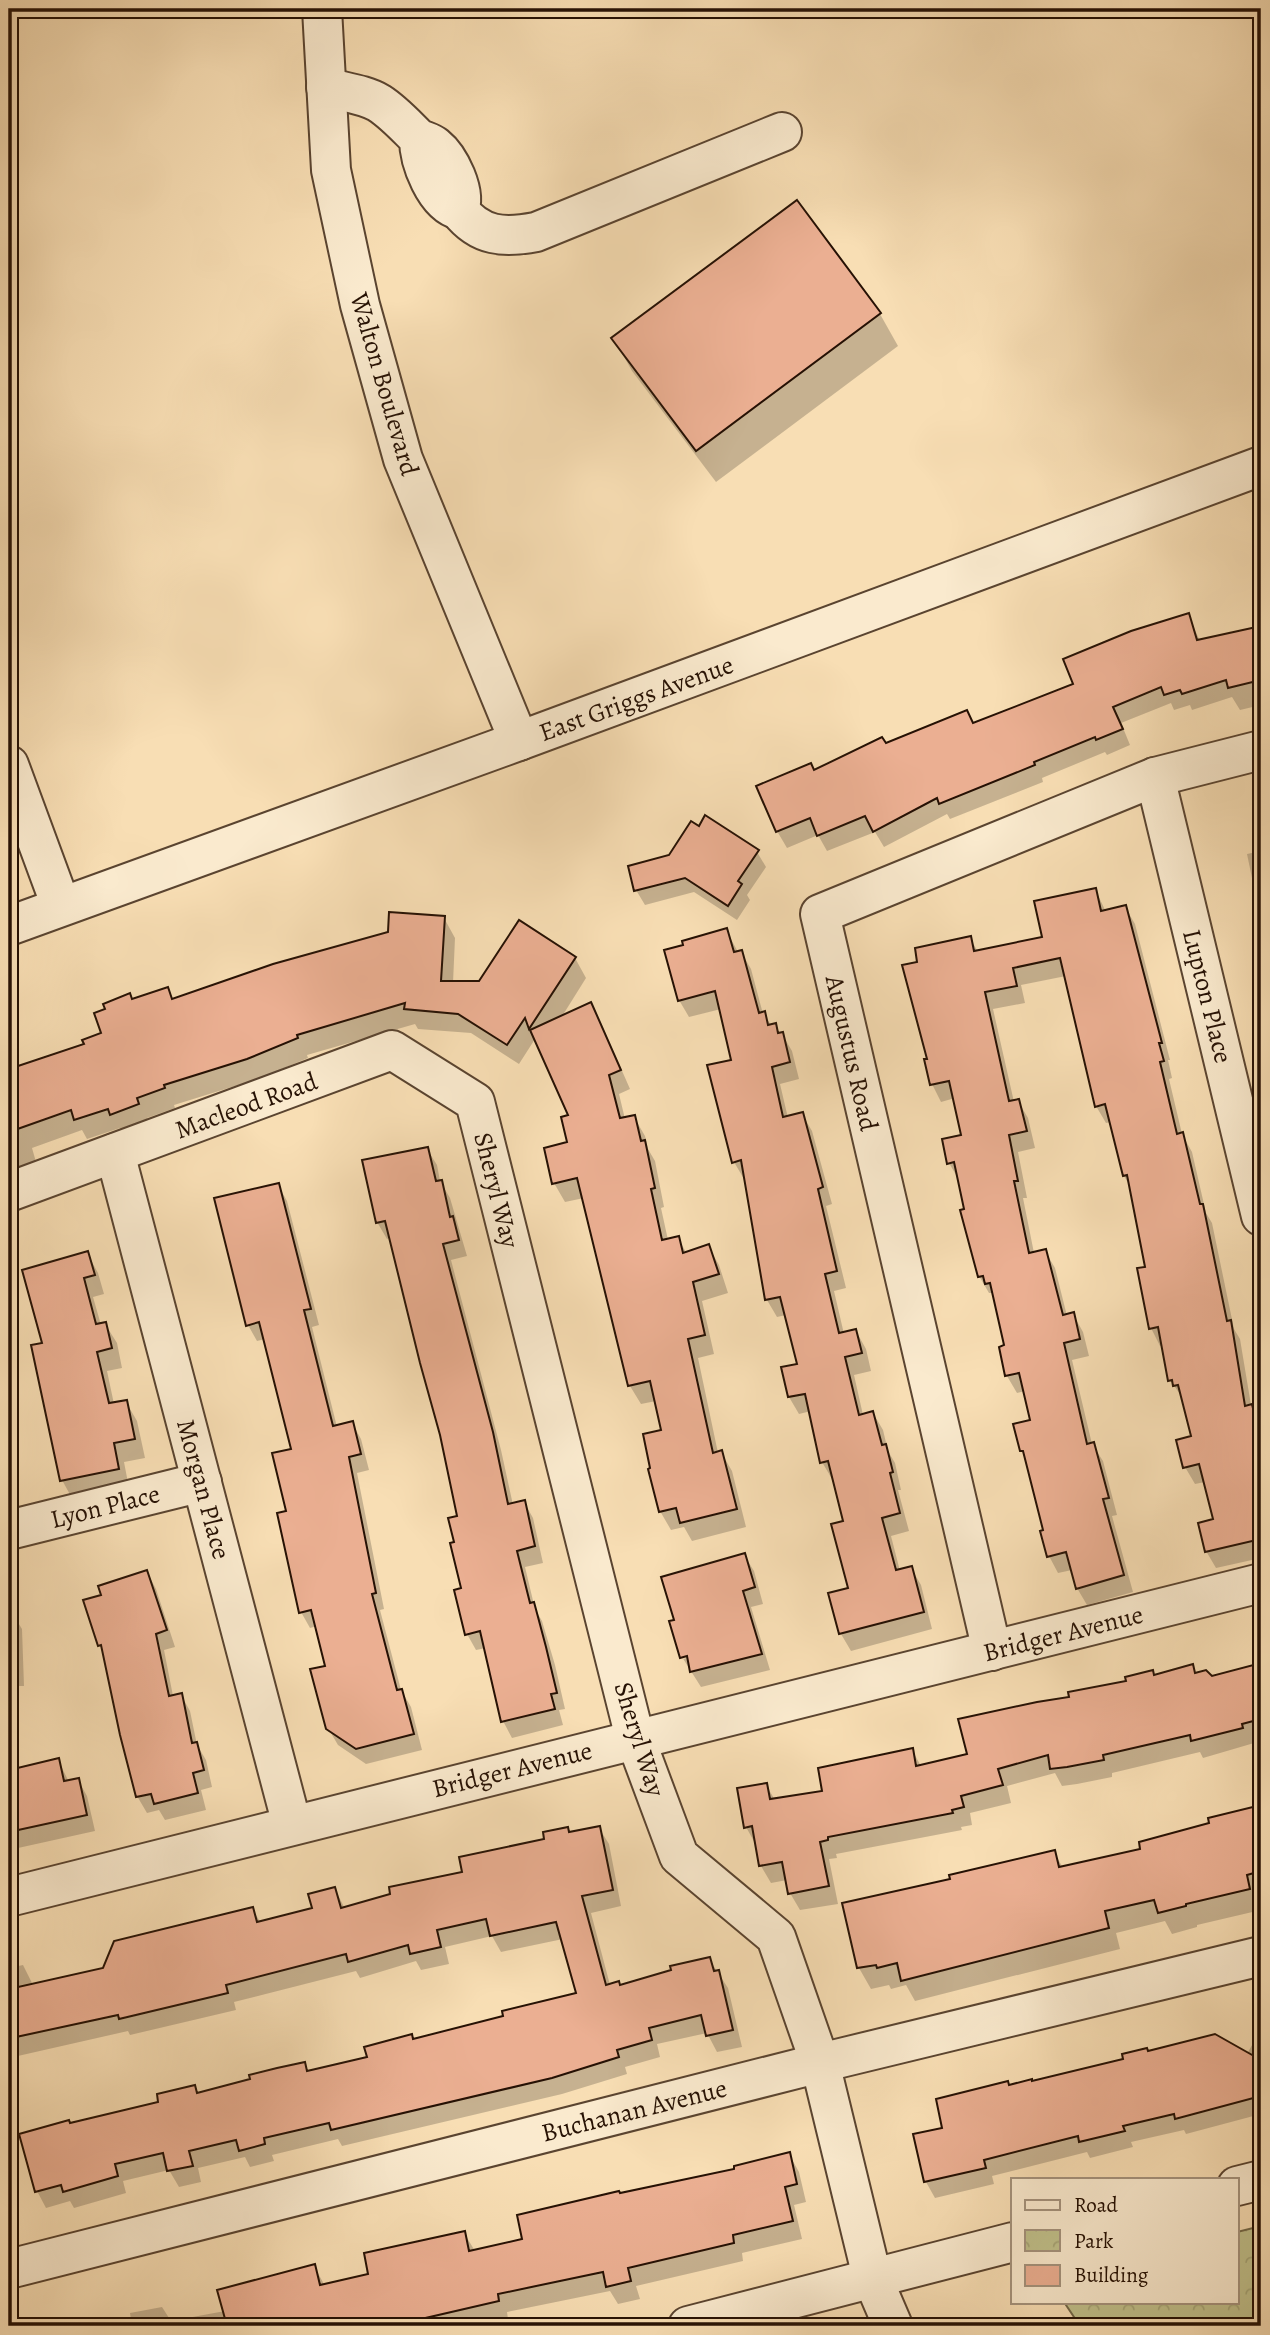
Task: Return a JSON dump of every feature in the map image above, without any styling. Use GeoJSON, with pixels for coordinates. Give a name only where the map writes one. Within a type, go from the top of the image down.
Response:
{"type":"FeatureCollection","features":[{"type":"Feature","properties":{"kind":"street","name":"Walton Boulevard"},"geometry":{"type":"LineString","coordinates":[[322,9],[334,183],[360,305],[404,459],[519,741]]}},
{"type":"Feature","properties":{"kind":"street"},"geometry":{"type":"LineString","coordinates":[[326,87],[377,102],[400,119],[419,139],[419,153],[443,201],[450,208],[459,210],[470,223],[492,234],[513,237],[536,232],[782,132]]}},
{"type":"Feature","properties":{"kind":"street","name":"East Griggs Avenue"},"geometry":{"type":"LineString","coordinates":[[9,926],[519,741],[1261,466]]}},
{"type":"Feature","properties":{"kind":"street","name":"Augustus Road"},"geometry":{"type":"LineString","coordinates":[[992,1651],[820,914],[1155,777],[1261,750]]}},
{"type":"Feature","properties":{"kind":"street"},"geometry":{"type":"LineString","coordinates":[[10,775],[61,906]]}},
{"type":"Feature","properties":{"kind":"street","name":"Lupton Place"},"geometry":{"type":"LineString","coordinates":[[1155,777],[1261,1216]]}},
{"type":"Feature","properties":{"kind":"street","name":"Macleod Road"},"geometry":{"type":"LineString","coordinates":[[9,1192],[392,1050],[475,1102]]}},
{"type":"Feature","properties":{"kind":"street","name":"Sheryl Way"},"geometry":{"type":"LineString","coordinates":[[475,1102],[635,1738],[679,1856],[776,1937],[820,2063],[872,2277],[893,2326]]}},
{"type":"Feature","properties":{"kind":"street","name":"Morgan Place"},"geometry":{"type":"LineString","coordinates":[[115,1153],[292,1825]]}},
{"type":"Feature","properties":{"kind":"street","name":"Lyon Place"},"geometry":{"type":"LineString","coordinates":[[9,1530],[202,1482]]}},
{"type":"Feature","properties":{"kind":"street","name":"Bridger Avenue"},"geometry":{"type":"LineString","coordinates":[[9,1897],[1261,1583]]}},
{"type":"Feature","properties":{"kind":"street","name":"Buchanan Avenue"},"geometry":{"type":"LineString","coordinates":[[9,2269],[820,2063],[1261,1956]]}},
{"type":"Feature","properties":{"kind":"street"},"geometry":{"type":"LineString","coordinates":[[1238,2186],[1261,2180]]}},
{"type":"Feature","properties":{"kind":"street"},"geometry":{"type":"LineString","coordinates":[[688,2326],[1011,2242]]}},
{"type":"Feature","properties":{"kind":"green space"},"geometry":{"type":"Polygon","coordinates":[[[1261,2226],[1261,2326],[1080,2326],[1065,2304],[1238,2304],[1238,2232],[1261,2226]]]}},
{"type":"Feature","properties":{"kind":"building"},"geometry":{"type":"Polygon","coordinates":[[[797,200],[881,313],[696,451],[611,338],[797,200]]]}},
{"type":"Feature","properties":{"kind":"building"},"geometry":{"type":"Polygon","coordinates":[[[1189,613],[1197,640],[1261,626],[1261,680],[1228,688],[1226,680],[1182,694],[1180,690],[1164,695],[1161,687],[1113,707],[1123,729],[1096,740],[1095,737],[939,804],[937,798],[873,832],[865,816],[817,836],[810,818],[776,832],[756,786],[811,763],[814,770],[882,737],[886,743],[967,710],[973,723],[1073,684],[1063,659],[1131,631],[1189,613]]]}},
{"type":"Feature","properties":{"kind":"building"},"geometry":{"type":"Polygon","coordinates":[[[705,815],[759,850],[738,881],[742,884],[728,906],[685,878],[634,891],[628,866],[669,855],[691,821],[699,826],[705,815]]]}},
{"type":"Feature","properties":{"kind":"building"},"geometry":{"type":"Polygon","coordinates":[[[1096,888],[1101,911],[1126,905],[1162,1043],[1159,1043],[1164,1061],[1160,1062],[1177,1134],[1183,1132],[1200,1204],[1203,1204],[1227,1321],[1231,1320],[1245,1406],[1252,1404],[1261,1443],[1261,1539],[1205,1552],[1198,1523],[1213,1519],[1199,1464],[1183,1468],[1176,1440],[1191,1436],[1178,1385],[1173,1386],[1172,1380],[1168,1381],[1158,1327],[1149,1329],[1137,1268],[1145,1267],[1127,1175],[1123,1176],[1105,1104],[1095,1107],[1060,958],[1013,968],[1017,986],[985,992],[1009,1101],[1019,1099],[1027,1131],[1009,1135],[1018,1181],[1014,1181],[1029,1253],[1046,1249],[1063,1315],[1074,1312],[1080,1339],[1064,1343],[1087,1444],[1094,1442],[1109,1498],[1103,1499],[1124,1575],[1076,1589],[1066,1552],[1047,1557],[1023,1451],[1020,1451],[1013,1424],[1030,1420],[1019,1373],[1005,1376],[999,1347],[1004,1345],[990,1283],[985,1284],[983,1276],[978,1277],[960,1210],[964,1209],[954,1162],[947,1164],[942,1139],[961,1135],[949,1081],[930,1085],[924,1059],[927,1059],[902,965],[917,962],[915,948],[971,936],[974,951],[1042,937],[1034,901],[1096,888]]]}},
{"type":"Feature","properties":{"kind":"building"},"geometry":{"type":"Polygon","coordinates":[[[389,912],[445,916],[441,981],[479,981],[519,920],[576,957],[529,1029],[525,1018],[507,1045],[458,1014],[404,1009],[405,1003],[297,1035],[298,1038],[247,1059],[164,1085],[165,1088],[137,1098],[139,1104],[110,1115],[108,1109],[74,1120],[71,1110],[9,1132],[9,1069],[84,1044],[82,1040],[101,1033],[94,1013],[105,1009],[103,1004],[130,993],[132,999],[168,987],[172,999],[273,964],[388,932],[389,912]]]}},
{"type":"Feature","properties":{"kind":"building"},"geometry":{"type":"Polygon","coordinates":[[[727,928],[734,952],[742,950],[759,1013],[765,1011],[768,1025],[776,1023],[778,1033],[783,1032],[790,1062],[772,1067],[783,1117],[803,1112],[823,1187],[818,1189],[837,1271],[825,1274],[839,1333],[856,1329],[862,1353],[845,1357],[859,1415],[873,1411],[893,1472],[890,1473],[900,1513],[882,1518],[896,1570],[912,1566],[924,1612],[839,1634],[828,1593],[848,1588],[831,1524],[843,1521],[828,1461],[820,1463],[805,1394],[788,1397],[781,1367],[797,1364],[780,1297],[765,1300],[741,1160],[732,1163],[707,1065],[731,1060],[715,991],[678,1001],[664,950],[683,945],[682,941],[727,928]]]}},
{"type":"Feature","properties":{"kind":"building"},"geometry":{"type":"Polygon","coordinates":[[[591,1002],[621,1070],[609,1075],[620,1118],[635,1115],[641,1141],[645,1140],[655,1188],[651,1189],[662,1240],[679,1236],[683,1253],[709,1244],[719,1274],[693,1282],[705,1335],[688,1339],[713,1453],[722,1450],[737,1509],[680,1523],[676,1508],[659,1512],[648,1469],[650,1468],[643,1434],[661,1430],[650,1381],[628,1386],[577,1178],[552,1184],[544,1148],[567,1142],[561,1117],[568,1115],[530,1030],[591,1002]]]}},
{"type":"Feature","properties":{"kind":"building"},"geometry":{"type":"Polygon","coordinates":[[[428,1147],[436,1181],[442,1180],[450,1217],[453,1216],[459,1240],[443,1244],[493,1432],[508,1504],[525,1500],[535,1546],[517,1551],[530,1603],[534,1602],[557,1693],[551,1694],[555,1709],[501,1722],[480,1631],[465,1635],[454,1590],[461,1588],[450,1543],[454,1542],[448,1518],[457,1516],[440,1435],[385,1221],[376,1223],[362,1160],[428,1147]]]}},
{"type":"Feature","properties":{"kind":"building"},"geometry":{"type":"Polygon","coordinates":[[[279,1183],[311,1309],[304,1310],[333,1426],[353,1421],[361,1454],[349,1457],[376,1593],[372,1594],[397,1690],[402,1689],[414,1734],[356,1749],[326,1729],[310,1669],[325,1666],[311,1610],[299,1613],[277,1513],[286,1511],[272,1453],[291,1449],[259,1322],[246,1326],[214,1198],[279,1183]]]}},
{"type":"Feature","properties":{"kind":"building"},"geometry":{"type":"Polygon","coordinates":[[[88,1251],[95,1275],[84,1278],[96,1324],[106,1322],[112,1348],[97,1352],[109,1403],[127,1400],[135,1439],[114,1443],[119,1469],[60,1481],[31,1345],[42,1343],[22,1270],[88,1251]]]}},
{"type":"Feature","properties":{"kind":"building"},"geometry":{"type":"Polygon","coordinates":[[[745,1553],[755,1587],[743,1591],[762,1654],[690,1672],[687,1656],[680,1658],[669,1621],[674,1620],[661,1577],[745,1553]]]}},
{"type":"Feature","properties":{"kind":"building"},"geometry":{"type":"Polygon","coordinates":[[[147,1570],[167,1630],[156,1634],[169,1696],[182,1693],[192,1743],[197,1742],[204,1770],[193,1773],[198,1793],[154,1804],[151,1794],[136,1797],[101,1645],[98,1646],[83,1600],[101,1595],[98,1586],[147,1570]]]}},
{"type":"Feature","properties":{"kind":"building"},"geometry":{"type":"Polygon","coordinates":[[[1261,1663],[1261,1719],[1242,1724],[1243,1728],[1191,1741],[1190,1735],[1103,1755],[1104,1760],[1050,1769],[1048,1755],[998,1769],[1003,1785],[961,1796],[964,1807],[952,1810],[953,1813],[828,1837],[828,1840],[820,1842],[829,1886],[788,1894],[782,1862],[759,1866],[752,1826],[744,1828],[737,1788],[767,1783],[770,1799],[822,1791],[818,1768],[913,1748],[916,1766],[967,1754],[958,1719],[1069,1697],[1068,1692],[1126,1681],[1125,1677],[1153,1670],[1154,1675],[1193,1664],[1195,1673],[1206,1670],[1212,1676],[1261,1663]]]}},
{"type":"Feature","properties":{"kind":"building"},"geometry":{"type":"Polygon","coordinates":[[[59,1758],[64,1781],[79,1778],[87,1815],[9,1832],[9,1770],[59,1758]]]}},
{"type":"Feature","properties":{"kind":"building"},"geometry":{"type":"Polygon","coordinates":[[[1261,1805],[1261,1871],[1247,1875],[1250,1889],[1158,1913],[1154,1900],[1105,1911],[1109,1928],[901,1981],[897,1963],[877,1968],[876,1965],[857,1968],[842,1903],[950,1879],[949,1875],[1055,1850],[1059,1867],[1140,1849],[1139,1842],[1209,1823],[1208,1818],[1261,1805]]]}},
{"type":"Feature","properties":{"kind":"building"},"geometry":{"type":"Polygon","coordinates":[[[600,1826],[613,1890],[582,1896],[606,1985],[619,1981],[620,1985],[671,1970],[670,1966],[710,1957],[714,1971],[719,1970],[733,2030],[706,2036],[701,2015],[649,2028],[652,2040],[617,2050],[619,2057],[552,2078],[331,2130],[329,2123],[264,2138],[265,2144],[239,2151],[236,2140],[189,2151],[193,2166],[167,2171],[163,2153],[115,2164],[118,2176],[63,2192],[61,2185],[35,2192],[19,2134],[69,2120],[70,2123],[158,2102],[157,2094],[195,2085],[197,2093],[250,2079],[249,2075],[305,2062],[307,2071],[367,2057],[364,2047],[412,2034],[413,2039],[503,2016],[502,2011],[576,1993],[556,1922],[490,1936],[486,1919],[437,1930],[441,1947],[410,1954],[408,1945],[348,1962],[346,1954],[226,1985],[228,1993],[119,2019],[118,2015],[16,2037],[9,2005],[9,1989],[103,1968],[114,1941],[253,1907],[257,1922],[312,1908],[308,1894],[335,1887],[341,1908],[390,1894],[389,1887],[462,1872],[459,1857],[544,1839],[543,1832],[568,1827],[569,1832],[600,1826]]]}},
{"type":"Feature","properties":{"kind":"building"},"geometry":{"type":"Polygon","coordinates":[[[1215,2034],[1261,2060],[1261,2096],[1175,2119],[1174,2114],[1123,2126],[1125,2131],[1079,2142],[1078,2136],[984,2160],[986,2168],[924,2182],[913,2134],[942,2128],[936,2099],[1008,2081],[1009,2085],[1032,2081],[1123,2059],[1122,2054],[1147,2048],[1148,2051],[1215,2034]]]}},
{"type":"Feature","properties":{"kind":"building"},"geometry":{"type":"Polygon","coordinates":[[[790,2152],[797,2184],[785,2187],[793,2221],[733,2235],[734,2243],[628,2268],[631,2281],[606,2287],[603,2272],[498,2294],[499,2301],[380,2326],[378,2319],[351,2326],[227,2326],[217,2290],[315,2264],[320,2285],[368,2274],[364,2253],[465,2231],[469,2251],[522,2239],[517,2215],[619,2191],[620,2193],[734,2169],[734,2166],[790,2152]]]}}]}
